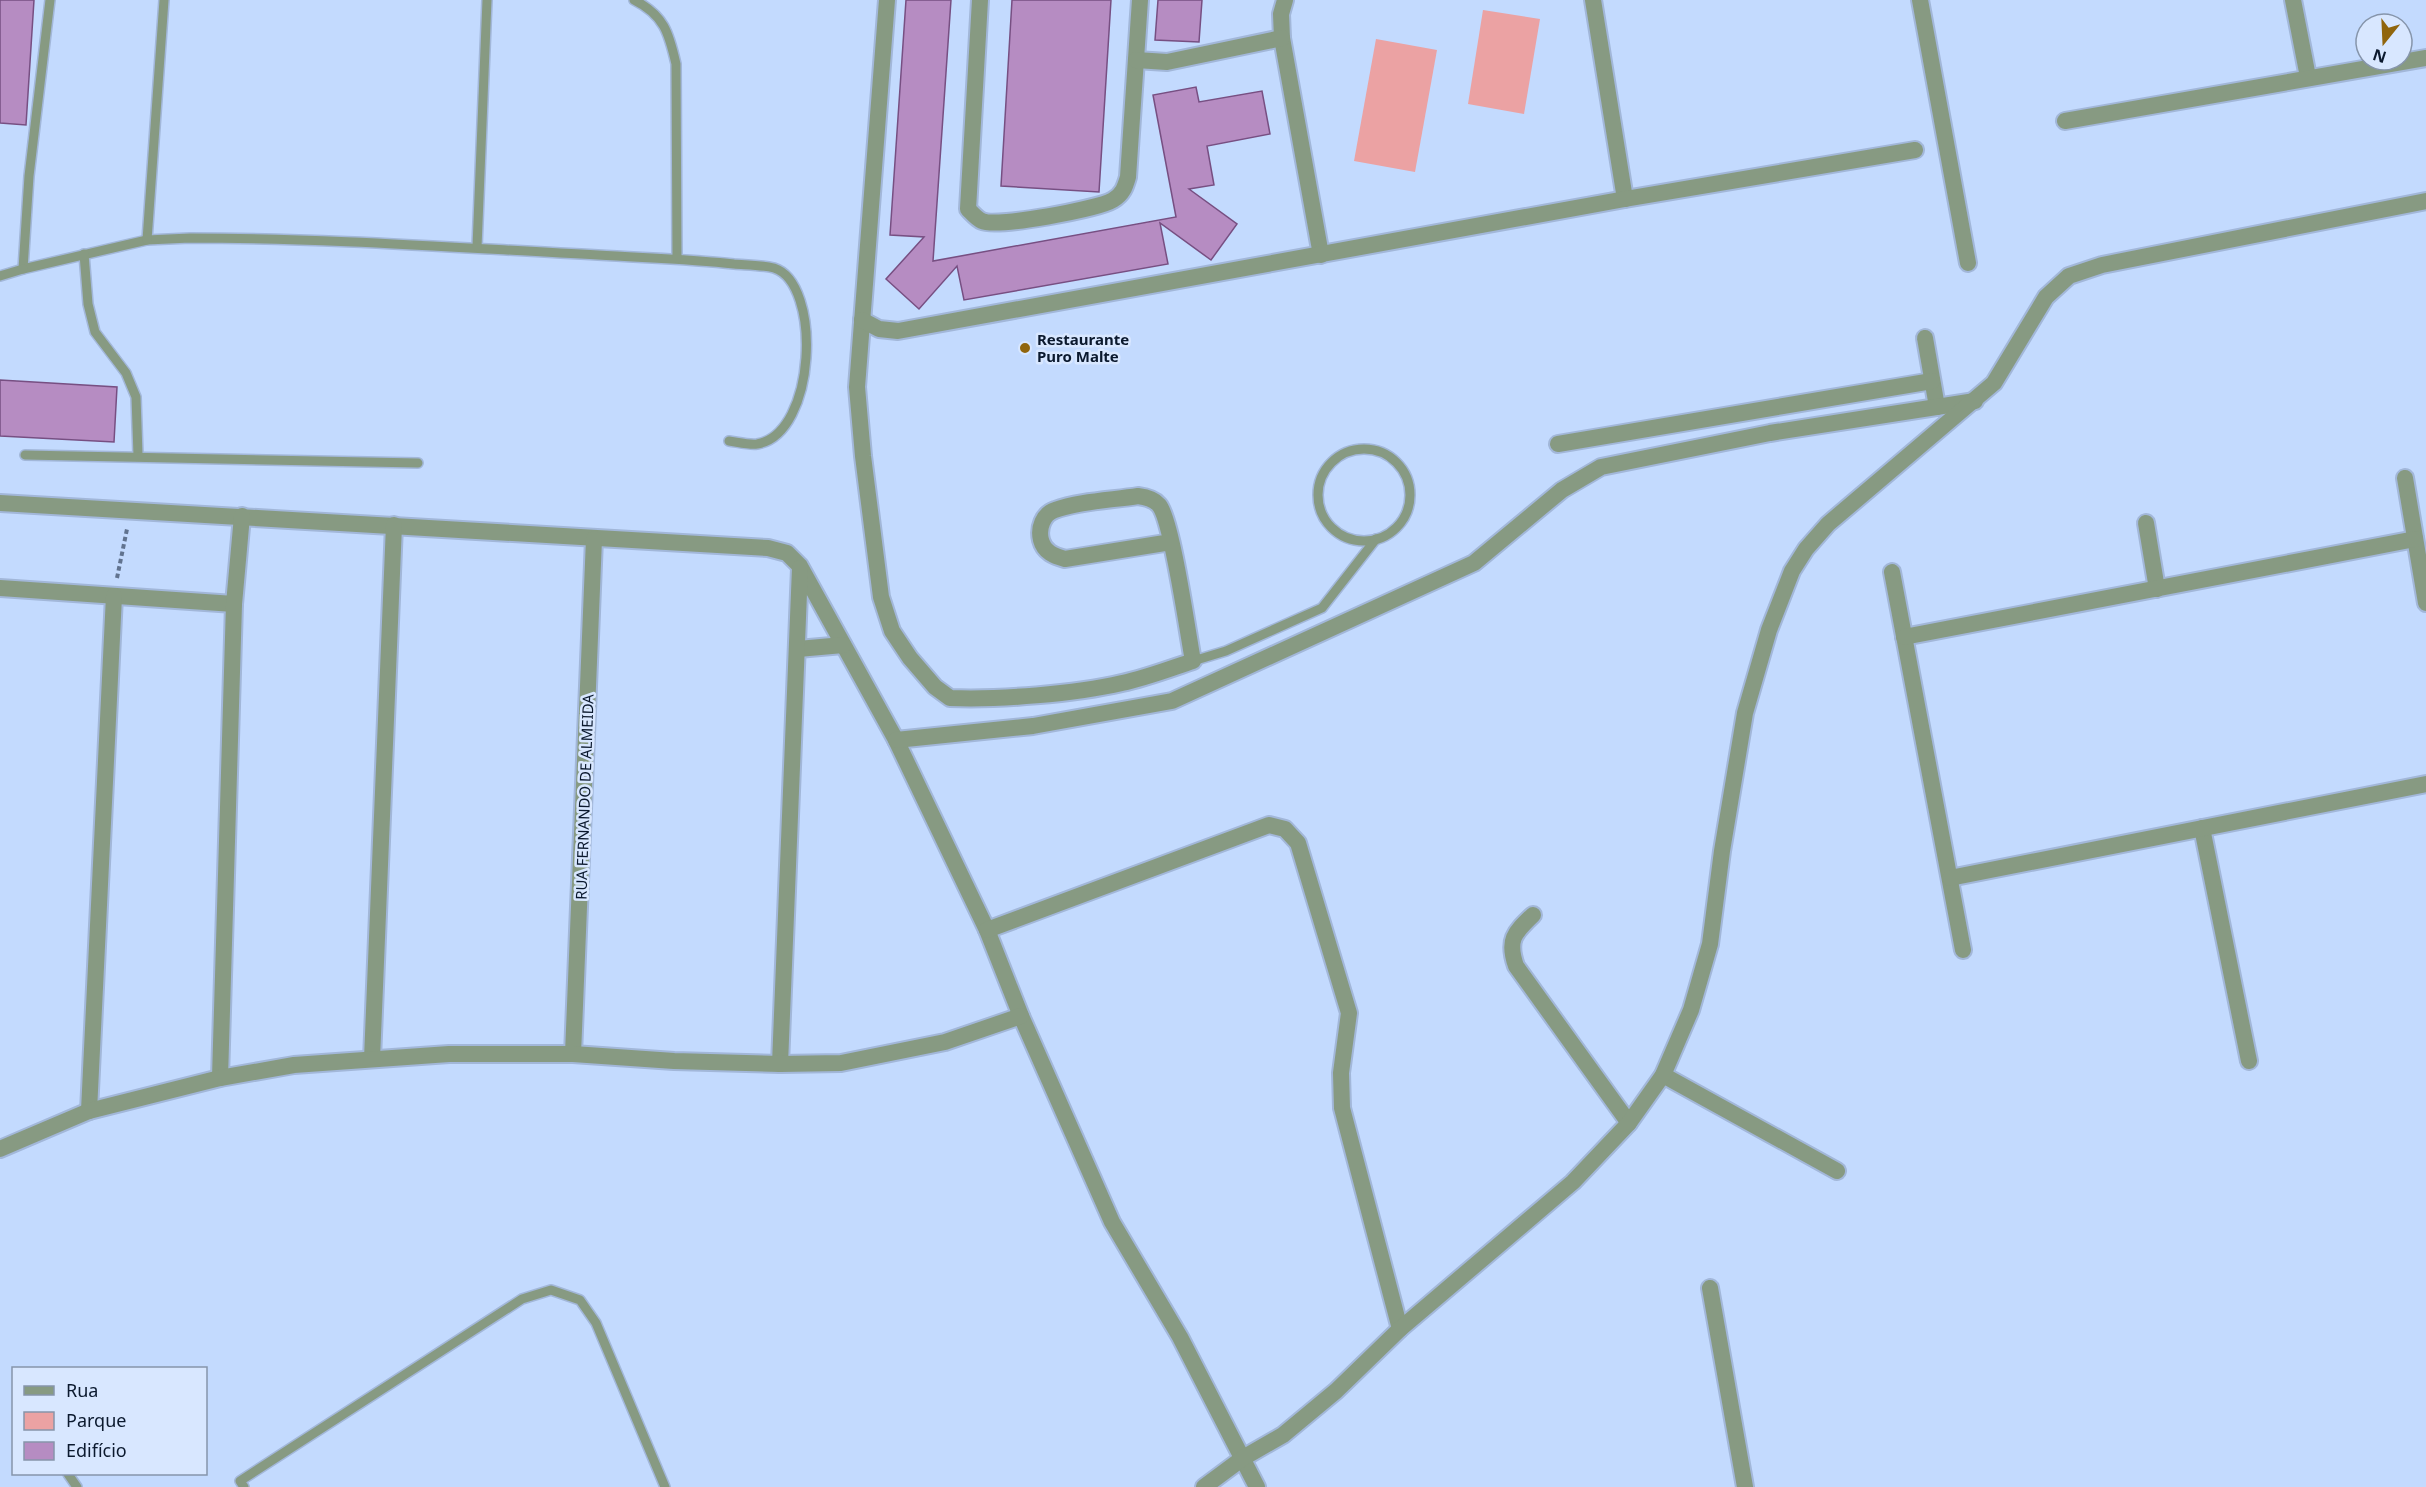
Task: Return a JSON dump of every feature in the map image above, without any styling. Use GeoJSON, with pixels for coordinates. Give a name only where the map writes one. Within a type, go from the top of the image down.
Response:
{"type":"FeatureCollection","features":[{"type":"Feature","properties":{"kind":"street"},"geometry":{"type":"LineString","coordinates":[[887,0],[857,387],[881,597],[892,631],[910,658],[935,687],[950,698],[969,699],[1121,684],[1193,661],[1171,542],[1160,506],[1147,497],[1138,496],[1055,510],[1042,521],[1040,529],[1043,546],[1049,553],[1065,559],[1171,542]]}},
{"type":"Feature","properties":{"kind":"street"},"geometry":{"type":"LineString","coordinates":[[980,0],[968,209],[982,221],[1003,224],[1095,206],[1113,200],[1123,192],[1128,177],[1140,0]]}},
{"type":"Feature","properties":{"kind":"street"},"geometry":{"type":"LineString","coordinates":[[1285,0],[1281,14],[1282,38],[1321,255]]}},
{"type":"Feature","properties":{"kind":"street"},"geometry":{"type":"LineString","coordinates":[[1593,0],[1625,199]]}},
{"type":"Feature","properties":{"kind":"street"},"geometry":{"type":"LineString","coordinates":[[1920,0],[1968,263]]}},
{"type":"Feature","properties":{"kind":"street"},"geometry":{"type":"LineString","coordinates":[[2293,0],[2308,77]]}},
{"type":"Feature","properties":{"kind":"street"},"geometry":{"type":"LineString","coordinates":[[1136,60],[1167,62],[1282,38]]}},
{"type":"Feature","properties":{"kind":"street"},"geometry":{"type":"LineString","coordinates":[[2065,121],[2426,58]]}},
{"type":"Feature","properties":{"kind":"street"},"geometry":{"type":"LineString","coordinates":[[862,320],[879,329],[898,331],[1625,199],[1915,150]]}},
{"type":"Feature","properties":{"kind":"street"},"geometry":{"type":"LineString","coordinates":[[1204,1487],[1243,1458],[1283,1435],[1336,1391],[1400,1329],[1573,1182],[1629,1122],[1663,1075],[1691,1010],[1710,944],[1745,713],[1769,630],[1792,571],[1806,549],[1828,524],[1976,401],[1994,383],[2046,297],[2069,276],[2102,265],[2426,201]]}},
{"type":"Feature","properties":{"kind":"street"},"geometry":{"type":"LineString","coordinates":[[1925,338],[1937,407]]}},
{"type":"Feature","properties":{"kind":"street"},"geometry":{"type":"LineString","coordinates":[[1558,444],[1932,381]]}},
{"type":"Feature","properties":{"kind":"street"},"geometry":{"type":"LineString","coordinates":[[896,740],[1033,726],[1172,701],[1474,563],[1562,490],[1601,467],[1770,433],[1976,401]]}},
{"type":"Feature","properties":{"kind":"street"},"geometry":{"type":"LineString","coordinates":[[2405,478],[2426,603]]}},
{"type":"Feature","properties":{"kind":"street"},"geometry":{"type":"LineString","coordinates":[[0,503],[768,548],[787,553],[800,566],[896,740],[987,930],[1021,1016],[1112,1222],[1180,1337],[1257,1487]]}},
{"type":"Feature","properties":{"kind":"street"},"geometry":{"type":"LineString","coordinates":[[220,1078],[234,604],[242,516]]}},
{"type":"Feature","properties":{"kind":"street"},"geometry":{"type":"LineString","coordinates":[[2146,523],[2157,589]]}},
{"type":"Feature","properties":{"kind":"street"},"geometry":{"type":"LineString","coordinates":[[372,1059],[394,525]]}},
{"type":"Feature","properties":{"kind":"street","name":"RUA FERNANDO DE ALMEIDA"},"geometry":{"type":"LineString","coordinates":[[573,1054],[594,539]]}},
{"type":"Feature","properties":{"kind":"street"},"geometry":{"type":"LineString","coordinates":[[1905,637],[2415,539]]}},
{"type":"Feature","properties":{"kind":"street"},"geometry":{"type":"LineString","coordinates":[[780,1064],[800,566]]}},
{"type":"Feature","properties":{"kind":"street"},"geometry":{"type":"LineString","coordinates":[[1892,572],[1963,950]]}},
{"type":"Feature","properties":{"kind":"street"},"geometry":{"type":"LineString","coordinates":[[0,588],[234,604]]}},
{"type":"Feature","properties":{"kind":"street"},"geometry":{"type":"LineString","coordinates":[[89,1111],[114,596]]}},
{"type":"Feature","properties":{"kind":"street"},"geometry":{"type":"LineString","coordinates":[[798,650],[843,645]]}},
{"type":"Feature","properties":{"kind":"street"},"geometry":{"type":"LineString","coordinates":[[1950,878],[2426,784]]}},
{"type":"Feature","properties":{"kind":"street"},"geometry":{"type":"LineString","coordinates":[[987,930],[1269,825],[1285,829],[1298,843],[1349,1013],[1341,1073],[1342,1108],[1400,1329]]}},
{"type":"Feature","properties":{"kind":"street"},"geometry":{"type":"LineString","coordinates":[[2202,828],[2249,1061]]}},
{"type":"Feature","properties":{"kind":"street"},"geometry":{"type":"LineString","coordinates":[[1533,915],[1512,941],[1511,951],[1516,966],[1629,1122]]}},
{"type":"Feature","properties":{"kind":"street"},"geometry":{"type":"LineString","coordinates":[[0,1149],[89,1111],[220,1078],[294,1065],[449,1054],[573,1054],[674,1061],[841,1063],[945,1042],[1021,1016]]}},
{"type":"Feature","properties":{"kind":"street"},"geometry":{"type":"LineString","coordinates":[[1663,1075],[1837,1171]]}},
{"type":"Feature","properties":{"kind":"street"},"geometry":{"type":"LineString","coordinates":[[1710,1288],[1744,1487]]}},
{"type":"Feature","properties":{"kind":"lane"},"geometry":{"type":"LineString","coordinates":[[23,269],[29,176],[50,0]]}},
{"type":"Feature","properties":{"kind":"lane"},"geometry":{"type":"LineString","coordinates":[[147,240],[165,0]]}},
{"type":"Feature","properties":{"kind":"lane"},"geometry":{"type":"LineString","coordinates":[[477,247],[487,0]]}},
{"type":"Feature","properties":{"kind":"lane"},"geometry":{"type":"LineString","coordinates":[[634,0],[652,9],[669,33],[676,64],[677,258]]}},
{"type":"Feature","properties":{"kind":"lane"},"geometry":{"type":"LineString","coordinates":[[0,276],[84,254],[119,249],[147,240],[211,238],[477,247],[677,258],[776,268],[794,282],[805,326],[806,374],[797,407],[781,432],[757,444],[729,441]]}},
{"type":"Feature","properties":{"kind":"lane"},"geometry":{"type":"LineString","coordinates":[[84,254],[88,304],[95,332],[126,374],[136,397],[138,455]]}},
{"type":"Feature","properties":{"kind":"lane"},"geometry":{"type":"LineString","coordinates":[[1193,661],[1226,651],[1322,608],[1376,539],[1389,533],[1400,524],[1410,497],[1408,482],[1402,470],[1386,455],[1365,449],[1351,451],[1336,458],[1325,469],[1319,484],[1318,499],[1322,515],[1331,528],[1345,537],[1360,541],[1376,539]]}},
{"type":"Feature","properties":{"kind":"lane"},"geometry":{"type":"LineString","coordinates":[[25,455],[138,455],[418,464]]}},
{"type":"Feature","properties":{"kind":"lane"},"geometry":{"type":"LineString","coordinates":[[231,1487],[242,1484],[522,1299],[551,1290],[580,1300],[596,1323],[665,1487]]}},
{"type":"Feature","properties":{"kind":"path"},"geometry":{"type":"LineString","coordinates":[[114,596],[130,511]]}},
{"type":"Feature","properties":{"kind":"green space"},"geometry":{"type":"Polygon","coordinates":[[[1483,10],[1540,19],[1524,114],[1468,104],[1483,10]]]}},
{"type":"Feature","properties":{"kind":"green space"},"geometry":{"type":"Polygon","coordinates":[[[1376,39],[1437,50],[1415,172],[1354,161],[1376,39]]]}},
{"type":"Feature","properties":{"kind":"building"},"geometry":{"type":"Polygon","coordinates":[[[0,0],[34,0],[26,125],[0,123],[0,0]]]}},
{"type":"Feature","properties":{"kind":"building"},"geometry":{"type":"Polygon","coordinates":[[[906,0],[951,0],[933,261],[1176,217],[1153,95],[1196,87],[1199,102],[1262,91],[1270,134],[1207,146],[1214,185],[1189,189],[1237,224],[1211,260],[1160,223],[1168,264],[964,300],[957,266],[919,309],[886,279],[924,237],[890,235],[906,0]]]}},
{"type":"Feature","properties":{"kind":"building"},"geometry":{"type":"Polygon","coordinates":[[[1012,0],[1111,0],[1099,192],[1001,186],[1012,0]]]}},
{"type":"Feature","properties":{"kind":"building"},"geometry":{"type":"Polygon","coordinates":[[[1158,0],[1202,0],[1199,42],[1155,40],[1158,0]]]}},
{"type":"Feature","properties":{"kind":"building"},"geometry":{"type":"Polygon","coordinates":[[[0,380],[117,387],[114,442],[0,436],[0,380]]]}},
{"type":"Feature","properties":{"kind":"place","name":"Restaurante Puro Malte"},"geometry":{"type":"Point","coordinates":[1025,348]}}]}
